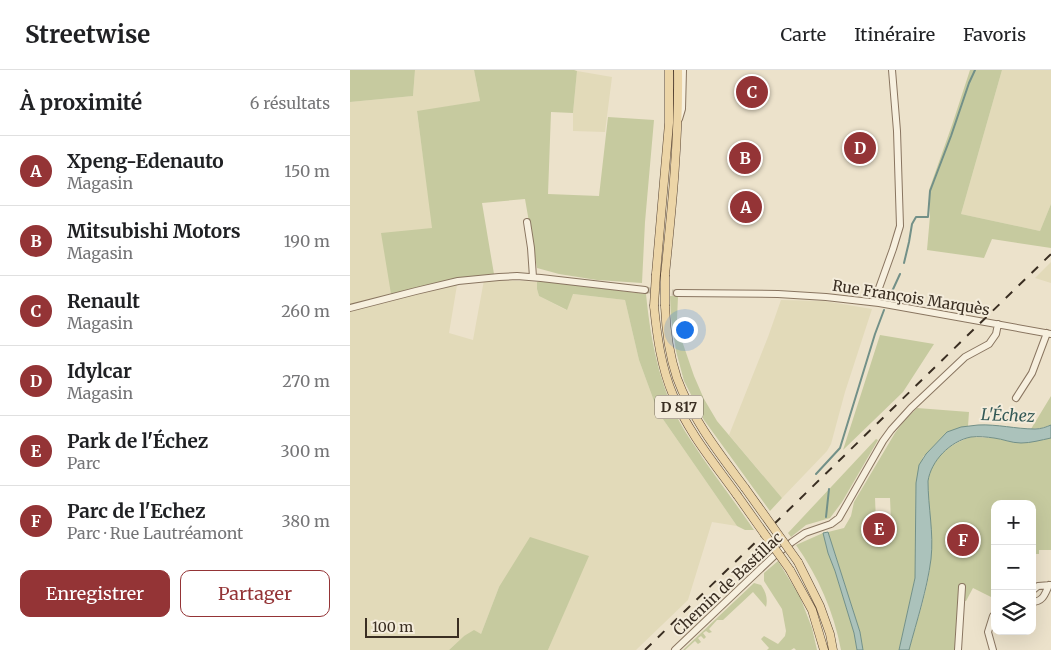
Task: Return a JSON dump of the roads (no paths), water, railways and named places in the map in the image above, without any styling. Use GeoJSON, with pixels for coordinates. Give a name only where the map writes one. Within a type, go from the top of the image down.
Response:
{"type":"FeatureCollection","features":[{"type":"Feature","properties":{"kind":"main road","name":"D 817"},"geometry":{"type":"LineString","coordinates":[[669,70],[669,123],[654,306],[658,345],[673,396],[690,428],[790,570],[812,610],[824,650]]}},
{"type":"Feature","properties":{"kind":"main road","name":"D 817"},"geometry":{"type":"LineString","coordinates":[[678,70],[678,125],[665,306],[666,331],[677,377],[696,418],[713,445],[798,562],[820,606],[833,650]]}},
{"type":"Feature","properties":{"kind":"street"},"geometry":{"type":"LineString","coordinates":[[678,125],[682,109],[683,70]]}},
{"type":"Feature","properties":{"kind":"street"},"geometry":{"type":"LineString","coordinates":[[874,302],[900,226],[897,131],[892,70]]}},
{"type":"Feature","properties":{"kind":"street"},"geometry":{"type":"LineString","coordinates":[[527,222],[533,277]]}},
{"type":"Feature","properties":{"kind":"street"},"geometry":{"type":"LineString","coordinates":[[350,308],[458,281],[499,277],[533,277],[645,290]]}},
{"type":"Feature","properties":{"kind":"street","name":"Rue François Marquès"},"geometry":{"type":"LineString","coordinates":[[677,293],[778,294],[874,302],[1049,334]]}},
{"type":"Feature","properties":{"kind":"street","name":"Chemin de Bastillac"},"geometry":{"type":"LineString","coordinates":[[675,650],[761,568],[792,542],[806,533],[836,522],[882,440],[911,408],[965,358],[989,344],[996,334],[998,324]]}},
{"type":"Feature","properties":{"kind":"street"},"geometry":{"type":"LineString","coordinates":[[1016,398],[1032,373],[1049,334]]}},
{"type":"Feature","properties":{"kind":"street"},"geometry":{"type":"LineString","coordinates":[[1033,590],[1038,586],[1050,585]]}},
{"type":"Feature","properties":{"kind":"street"},"geometry":{"type":"LineString","coordinates":[[1036,602],[1043,599],[1050,585]]}},
{"type":"Feature","properties":{"kind":"street"},"geometry":{"type":"LineString","coordinates":[[958,650],[962,586]]}},
{"type":"Feature","properties":{"kind":"street"},"geometry":{"type":"LineString","coordinates":[[991,622],[988,632],[993,650]]}},
{"type":"Feature","properties":{"kind":"water"},"geometry":{"type":"Polygon","coordinates":[[[978,425],[1035,429],[1051,425],[1051,438],[1021,443],[988,437],[971,437],[949,447],[937,459],[928,481],[932,549],[927,582],[909,650],[899,650],[915,578],[916,483],[919,465],[926,454],[947,432],[961,427],[978,425]]]}},
{"type":"Feature","properties":{"kind":"water"},"geometry":{"type":"Polygon","coordinates":[[[828,532],[860,632],[863,650],[857,650],[854,633],[828,553],[823,533],[828,532]]]}},
{"type":"Feature","properties":{"kind":"waterway"},"geometry":{"type":"LineString","coordinates":[[904,263],[912,224],[916,217],[928,217],[930,191],[975,70]]}},
{"type":"Feature","properties":{"kind":"waterway"},"geometry":{"type":"LineString","coordinates":[[889,298],[900,274]]}},
{"type":"Feature","properties":{"kind":"waterway"},"geometry":{"type":"LineString","coordinates":[[816,474],[840,448],[884,310]]}},
{"type":"Feature","properties":{"kind":"waterway"},"geometry":{"type":"LineString","coordinates":[[826,517],[829,489]]}},
{"type":"Feature","properties":{"kind":"tunnel"},"geometry":{"type":"LineString","coordinates":[[645,290],[677,293]]}},
{"type":"Feature","properties":{"kind":"railway"},"geometry":{"type":"LineString","coordinates":[[645,650],[1051,254]]}},
{"type":"Feature","properties":{"kind":"place","name":"Renault"},"geometry":{"type":"Point","coordinates":[752,92]}},
{"type":"Feature","properties":{"kind":"place","name":"Idylcar"},"geometry":{"type":"Point","coordinates":[860,148]}},
{"type":"Feature","properties":{"kind":"place","name":"Mitsubishi Motors"},"geometry":{"type":"Point","coordinates":[745,158]}},
{"type":"Feature","properties":{"kind":"place","name":"Xpeng-Edenauto"},"geometry":{"type":"Point","coordinates":[746,207]}},
{"type":"Feature","properties":{"kind":"place","name":"Park de l'Échez"},"geometry":{"type":"Point","coordinates":[879,529]}},
{"type":"Feature","properties":{"kind":"place","name":"Parc de l'Echez"},"geometry":{"type":"Point","coordinates":[963,540]}},
{"type":"Feature","properties":{"kind":"water label","name":"L'Échez"},"geometry":{"type":"Point","coordinates":[1008,415]}}]}
